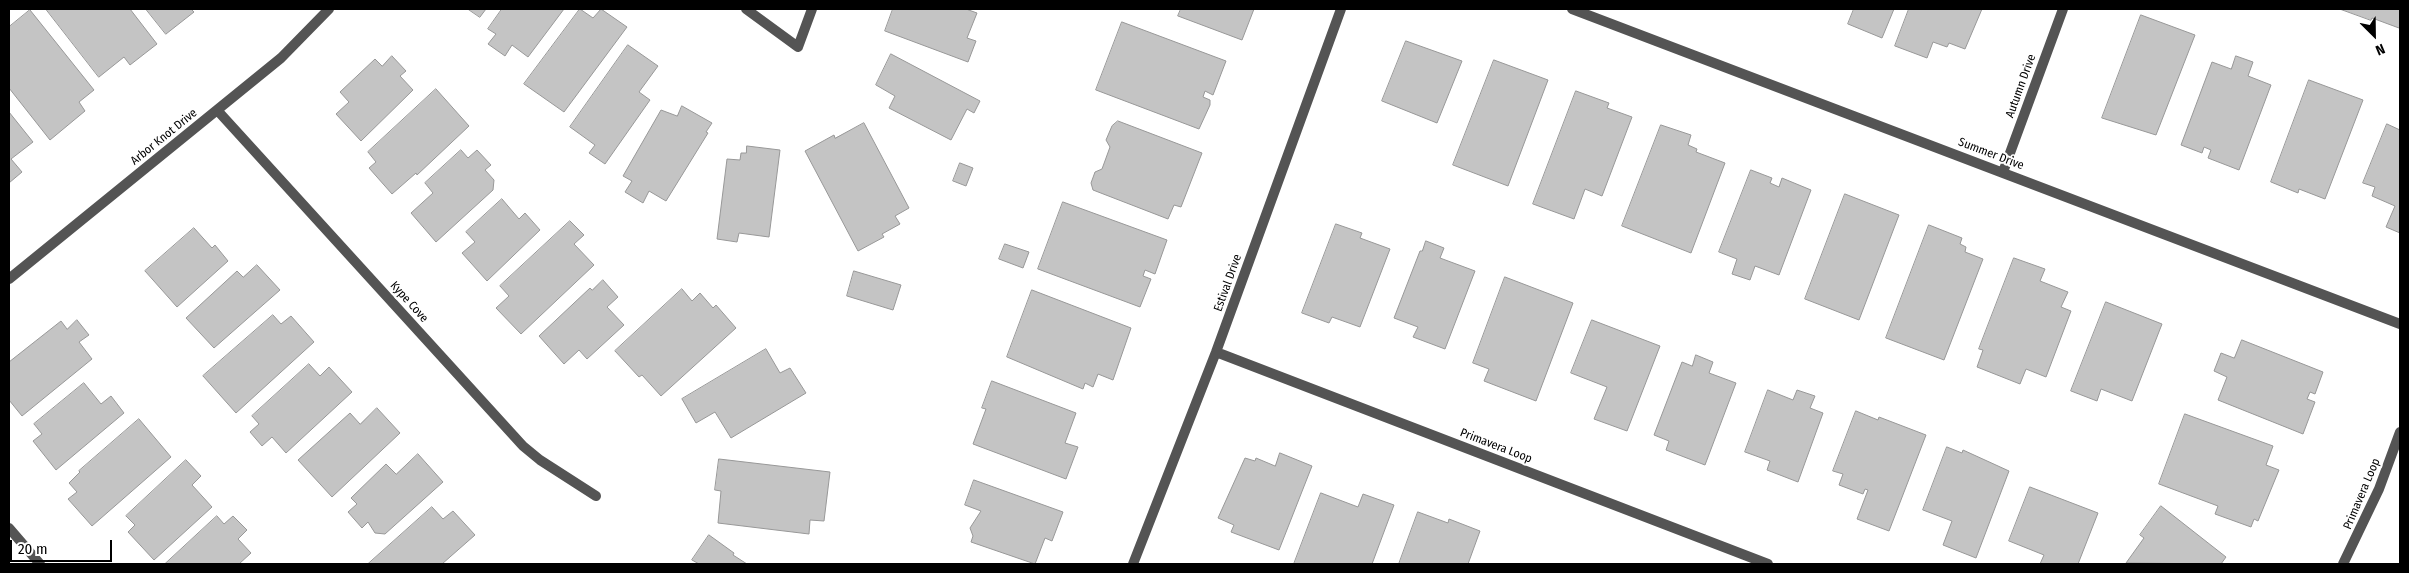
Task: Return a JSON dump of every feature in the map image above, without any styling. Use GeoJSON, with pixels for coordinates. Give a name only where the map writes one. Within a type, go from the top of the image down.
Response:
{"type":"FeatureCollection","features":[{"type":"Feature","properties":{"kind":"street","name":"Arbor Knot Drive"},"geometry":{"type":"LineString","coordinates":[[9,279],[281,58],[329,9]]}},
{"type":"Feature","properties":{"kind":"street"},"geometry":{"type":"LineString","coordinates":[[746,9],[798,46],[812,9]]}},
{"type":"Feature","properties":{"kind":"street","name":"Estival Drive"},"geometry":{"type":"LineString","coordinates":[[1133,564],[1216,352],[1341,9]]}},
{"type":"Feature","properties":{"kind":"street","name":"Summer Drive"},"geometry":{"type":"LineString","coordinates":[[1572,9],[2400,324]]}},
{"type":"Feature","properties":{"kind":"street","name":"Autumn Drive"},"geometry":{"type":"LineString","coordinates":[[2003,172],[2063,9]]}},
{"type":"Feature","properties":{"kind":"street","name":"Kype Cove"},"geometry":{"type":"LineString","coordinates":[[217,110],[523,446],[540,460],[596,496]]}},
{"type":"Feature","properties":{"kind":"street","name":"Primavera Loop"},"geometry":{"type":"LineString","coordinates":[[1216,352],[1768,564]]}},
{"type":"Feature","properties":{"kind":"street","name":"Primavera Loop"},"geometry":{"type":"LineString","coordinates":[[2343,564],[2379,489],[2400,432]]}},
{"type":"Feature","properties":{"kind":"street"},"geometry":{"type":"LineString","coordinates":[[9,528],[40,564]]}},
{"type":"Feature","properties":{"kind":"building"},"geometry":{"type":"Polygon","coordinates":[[[46,9],[130,9],[157,44],[130,65],[124,57],[99,77],[46,9]]]}},
{"type":"Feature","properties":{"kind":"building"},"geometry":{"type":"Polygon","coordinates":[[[146,9],[191,9],[194,12],[166,34],[146,9]]]}},
{"type":"Feature","properties":{"kind":"building"},"geometry":{"type":"Polygon","coordinates":[[[468,9],[486,9],[480,17],[468,9]]]}},
{"type":"Feature","properties":{"kind":"building"},"geometry":{"type":"Polygon","coordinates":[[[502,9],[564,9],[528,57],[512,45],[505,56],[488,44],[496,34],[488,29],[502,9]]]}},
{"type":"Feature","properties":{"kind":"building"},"geometry":{"type":"Polygon","coordinates":[[[580,9],[593,18],[601,9],[627,27],[564,112],[524,84],[580,9]]]}},
{"type":"Feature","properties":{"kind":"building"},"geometry":{"type":"Polygon","coordinates":[[[893,9],[966,9],[977,13],[967,38],[976,41],[968,62],[885,31],[893,9]]]}},
{"type":"Feature","properties":{"kind":"building"},"geometry":{"type":"Polygon","coordinates":[[[1181,9],[1254,9],[1242,40],[1178,16],[1181,9]]]}},
{"type":"Feature","properties":{"kind":"building"},"geometry":{"type":"Polygon","coordinates":[[[1854,9],[1894,9],[1882,38],[1848,24],[1854,9]]]}},
{"type":"Feature","properties":{"kind":"building"},"geometry":{"type":"Polygon","coordinates":[[[1909,9],[1982,9],[1965,49],[1949,43],[1947,47],[1933,42],[1927,58],[1895,46],[1909,9]]]}},
{"type":"Feature","properties":{"kind":"building"},"geometry":{"type":"Polygon","coordinates":[[[2340,9],[2400,9],[2400,26],[2399,28],[2340,9]]]}},
{"type":"Feature","properties":{"kind":"building"},"geometry":{"type":"Polygon","coordinates":[[[30,10],[94,90],[79,102],[85,111],[50,140],[9,88],[9,27],[30,10]]]}},
{"type":"Feature","properties":{"kind":"building"},"geometry":{"type":"Polygon","coordinates":[[[2141,15],[2195,35],[2156,135],[2102,118],[2141,15]]]}},
{"type":"Feature","properties":{"kind":"building"},"geometry":{"type":"Polygon","coordinates":[[[1122,22],[1226,61],[1213,95],[1205,91],[1203,97],[1210,100],[1210,105],[1199,129],[1096,90],[1122,22]]]}},
{"type":"Feature","properties":{"kind":"building"},"geometry":{"type":"Polygon","coordinates":[[[1406,41],[1462,61],[1437,123],[1382,101],[1406,41]]]}},
{"type":"Feature","properties":{"kind":"building"},"geometry":{"type":"Polygon","coordinates":[[[628,45],[658,66],[639,92],[650,100],[605,164],[589,153],[595,145],[570,127],[628,45]]]}},
{"type":"Feature","properties":{"kind":"building"},"geometry":{"type":"Polygon","coordinates":[[[891,54],[980,101],[974,113],[967,109],[951,140],[889,108],[895,96],[876,85],[891,54]]]}},
{"type":"Feature","properties":{"kind":"building"},"geometry":{"type":"Polygon","coordinates":[[[392,56],[406,71],[400,76],[413,90],[361,141],[336,114],[349,102],[340,92],[375,59],[382,66],[392,56]]]}},
{"type":"Feature","properties":{"kind":"building"},"geometry":{"type":"Polygon","coordinates":[[[2236,56],[2253,62],[2248,76],[2271,85],[2239,170],[2208,158],[2211,150],[2204,147],[2202,153],[2181,145],[2212,62],[2231,69],[2236,56]]]}},
{"type":"Feature","properties":{"kind":"building"},"geometry":{"type":"Polygon","coordinates":[[[1494,60],[1548,80],[1508,186],[1453,165],[1494,60]]]}},
{"type":"Feature","properties":{"kind":"building"},"geometry":{"type":"Polygon","coordinates":[[[2309,80],[2363,100],[2325,199],[2299,189],[2298,193],[2271,182],[2309,80]]]}},
{"type":"Feature","properties":{"kind":"building"},"geometry":{"type":"Polygon","coordinates":[[[436,89],[469,126],[417,175],[416,173],[392,194],[369,168],[376,162],[368,152],[436,89]]]}},
{"type":"Feature","properties":{"kind":"building"},"geometry":{"type":"Polygon","coordinates":[[[1576,91],[1609,103],[1607,108],[1632,117],[1602,196],[1585,189],[1574,219],[1533,204],[1576,91]]]}},
{"type":"Feature","properties":{"kind":"building"},"geometry":{"type":"Polygon","coordinates":[[[682,106],[712,123],[706,132],[708,133],[666,201],[649,191],[643,203],[625,192],[632,181],[623,176],[661,110],[677,116],[682,106]]]}},
{"type":"Feature","properties":{"kind":"building"},"geometry":{"type":"Polygon","coordinates":[[[9,112],[33,142],[11,159],[22,172],[9,183],[9,112]]]}},
{"type":"Feature","properties":{"kind":"building"},"geometry":{"type":"Polygon","coordinates":[[[1118,121],[1202,153],[1181,207],[1174,205],[1168,219],[1093,190],[1091,183],[1095,172],[1102,169],[1110,147],[1106,140],[1112,126],[1118,121]]]}},
{"type":"Feature","properties":{"kind":"building"},"geometry":{"type":"Polygon","coordinates":[[[864,123],[909,208],[895,216],[900,224],[882,234],[884,237],[858,251],[805,151],[834,135],[835,138],[864,123]]]}},
{"type":"Feature","properties":{"kind":"building"},"geometry":{"type":"Polygon","coordinates":[[[2387,124],[2400,130],[2400,233],[2386,227],[2395,206],[2372,196],[2375,187],[2363,183],[2387,124]]]}},
{"type":"Feature","properties":{"kind":"building"},"geometry":{"type":"Polygon","coordinates":[[[1661,125],[1691,135],[1688,145],[1697,149],[1696,152],[1725,163],[1691,253],[1622,226],[1661,125]]]}},
{"type":"Feature","properties":{"kind":"building"},"geometry":{"type":"Polygon","coordinates":[[[747,146],[780,150],[769,237],[739,233],[737,242],[717,239],[727,159],[740,160],[741,153],[746,153],[747,146]]]}},
{"type":"Feature","properties":{"kind":"building"},"geometry":{"type":"Polygon","coordinates":[[[461,150],[468,158],[477,150],[491,165],[485,170],[494,180],[493,190],[436,242],[411,213],[433,193],[425,183],[461,150]]]}},
{"type":"Feature","properties":{"kind":"building"},"geometry":{"type":"Polygon","coordinates":[[[960,163],[973,168],[966,186],[953,181],[960,163]]]}},
{"type":"Feature","properties":{"kind":"building"},"geometry":{"type":"Polygon","coordinates":[[[1751,170],[1772,178],[1770,183],[1779,187],[1782,178],[1811,190],[1779,275],[1755,266],[1750,280],[1732,274],[1737,259],[1719,252],[1751,170]]]}},
{"type":"Feature","properties":{"kind":"building"},"geometry":{"type":"Polygon","coordinates":[[[1845,194],[1899,215],[1859,320],[1805,299],[1845,194]]]}},
{"type":"Feature","properties":{"kind":"building"},"geometry":{"type":"Polygon","coordinates":[[[502,199],[519,219],[525,213],[540,230],[487,281],[462,253],[475,242],[466,232],[502,199]]]}},
{"type":"Feature","properties":{"kind":"building"},"geometry":{"type":"Polygon","coordinates":[[[1063,202],[1167,240],[1155,274],[1145,270],[1143,276],[1151,279],[1140,307],[1038,269],[1063,202]]]}},
{"type":"Feature","properties":{"kind":"building"},"geometry":{"type":"Polygon","coordinates":[[[570,221],[584,235],[574,244],[594,265],[521,334],[496,308],[509,296],[500,286],[570,221]]]}},
{"type":"Feature","properties":{"kind":"building"},"geometry":{"type":"Polygon","coordinates":[[[1336,224],[1362,233],[1360,238],[1390,249],[1360,327],[1332,317],[1329,323],[1302,313],[1336,224]]]}},
{"type":"Feature","properties":{"kind":"building"},"geometry":{"type":"Polygon","coordinates":[[[1929,225],[1962,238],[1960,244],[1966,247],[1965,252],[1983,259],[1944,360],[1886,338],[1929,225]]]}},
{"type":"Feature","properties":{"kind":"building"},"geometry":{"type":"Polygon","coordinates":[[[194,228],[212,248],[215,245],[228,261],[177,307],[145,271],[194,228]]]}},
{"type":"Feature","properties":{"kind":"building"},"geometry":{"type":"Polygon","coordinates":[[[1426,241],[1444,248],[1440,258],[1475,271],[1445,349],[1413,337],[1418,327],[1394,318],[1420,251],[1422,251],[1426,241]]]}},
{"type":"Feature","properties":{"kind":"building"},"geometry":{"type":"Polygon","coordinates":[[[1005,244],[1029,252],[1023,268],[999,259],[1005,244]]]}},
{"type":"Feature","properties":{"kind":"building"},"geometry":{"type":"Polygon","coordinates":[[[2014,258],[2045,269],[2040,281],[2068,292],[2061,307],[2071,311],[2046,377],[2026,369],[2020,384],[1977,367],[1983,350],[1979,349],[2014,258]]]}},
{"type":"Feature","properties":{"kind":"building"},"geometry":{"type":"Polygon","coordinates":[[[257,265],[280,290],[214,348],[186,318],[237,271],[243,277],[257,265]]]}},
{"type":"Feature","properties":{"kind":"building"},"geometry":{"type":"Polygon","coordinates":[[[854,271],[901,285],[893,310],[847,296],[854,271]]]}},
{"type":"Feature","properties":{"kind":"building"},"geometry":{"type":"Polygon","coordinates":[[[1505,277],[1573,303],[1536,401],[1484,381],[1489,369],[1473,363],[1505,277]]]}},
{"type":"Feature","properties":{"kind":"building"},"geometry":{"type":"Polygon","coordinates":[[[603,280],[618,297],[607,307],[624,325],[587,359],[579,350],[564,364],[539,336],[590,288],[592,290],[603,280]]]}},
{"type":"Feature","properties":{"kind":"building"},"geometry":{"type":"Polygon","coordinates":[[[682,289],[692,301],[700,293],[713,308],[716,305],[736,328],[661,396],[642,375],[639,377],[615,351],[682,289]]]}},
{"type":"Feature","properties":{"kind":"building"},"geometry":{"type":"Polygon","coordinates":[[[1032,290],[1131,328],[1113,380],[1098,374],[1093,387],[1085,383],[1083,389],[1007,357],[1032,290]]]}},
{"type":"Feature","properties":{"kind":"building"},"geometry":{"type":"Polygon","coordinates":[[[2106,302],[2162,324],[2132,401],[2101,389],[2097,401],[2071,391],[2106,302]]]}},
{"type":"Feature","properties":{"kind":"building"},"geometry":{"type":"Polygon","coordinates":[[[273,315],[281,324],[291,316],[314,342],[236,413],[203,376],[273,315]]]}},
{"type":"Feature","properties":{"kind":"building"},"geometry":{"type":"Polygon","coordinates":[[[77,320],[89,335],[79,342],[92,359],[22,416],[9,400],[9,362],[61,321],[67,329],[77,320]]]}},
{"type":"Feature","properties":{"kind":"building"},"geometry":{"type":"Polygon","coordinates":[[[1592,320],[1660,346],[1627,431],[1594,419],[1607,387],[1571,373],[1592,320]]]}},
{"type":"Feature","properties":{"kind":"building"},"geometry":{"type":"Polygon","coordinates":[[[2242,340],[2323,372],[2315,394],[2310,392],[2307,399],[2315,402],[2303,434],[2218,400],[2227,377],[2214,371],[2221,353],[2234,358],[2242,340]]]}},
{"type":"Feature","properties":{"kind":"building"},"geometry":{"type":"Polygon","coordinates":[[[766,349],[780,373],[790,368],[806,393],[731,438],[715,412],[696,423],[682,399],[766,349]]]}},
{"type":"Feature","properties":{"kind":"building"},"geometry":{"type":"Polygon","coordinates":[[[1696,355],[1713,362],[1709,373],[1736,383],[1705,465],[1666,450],[1669,441],[1654,435],[1682,362],[1692,366],[1696,355]]]}},
{"type":"Feature","properties":{"kind":"building"},"geometry":{"type":"Polygon","coordinates":[[[309,364],[320,376],[329,367],[352,392],[286,453],[272,437],[262,446],[250,432],[259,424],[252,416],[309,364]]]}},
{"type":"Feature","properties":{"kind":"building"},"geometry":{"type":"Polygon","coordinates":[[[992,381],[1076,413],[1065,443],[1078,447],[1066,479],[973,444],[986,409],[982,408],[992,381]]]}},
{"type":"Feature","properties":{"kind":"building"},"geometry":{"type":"Polygon","coordinates":[[[84,383],[101,404],[111,396],[124,413],[56,470],[33,441],[42,434],[34,424],[84,383]]]}},
{"type":"Feature","properties":{"kind":"building"},"geometry":{"type":"Polygon","coordinates":[[[1768,390],[1793,400],[1797,390],[1815,396],[1810,408],[1823,413],[1798,482],[1767,470],[1770,461],[1745,452],[1768,390]]]}},
{"type":"Feature","properties":{"kind":"building"},"geometry":{"type":"Polygon","coordinates":[[[377,408],[400,433],[332,497],[298,460],[350,413],[360,424],[377,408]]]}},
{"type":"Feature","properties":{"kind":"building"},"geometry":{"type":"Polygon","coordinates":[[[1856,411],[1878,420],[1879,417],[1926,435],[1889,531],[1857,519],[1868,490],[1865,489],[1863,494],[1839,485],[1843,474],[1833,471],[1856,411]]]}},
{"type":"Feature","properties":{"kind":"building"},"geometry":{"type":"Polygon","coordinates":[[[2185,414],[2273,446],[2266,465],[2279,470],[2258,521],[2254,519],[2251,527],[2215,514],[2218,506],[2159,484],[2185,414]]]}},
{"type":"Feature","properties":{"kind":"building"},"geometry":{"type":"Polygon","coordinates":[[[139,419],[171,457],[92,526],[68,499],[77,492],[69,483],[79,471],[139,419]]]}},
{"type":"Feature","properties":{"kind":"building"},"geometry":{"type":"Polygon","coordinates":[[[1947,447],[1962,453],[1963,450],[2009,471],[1976,558],[1943,545],[1952,521],[1923,510],[1947,447]]]}},
{"type":"Feature","properties":{"kind":"building"},"geometry":{"type":"Polygon","coordinates":[[[1280,453],[1312,466],[1279,550],[1231,532],[1234,525],[1218,518],[1245,458],[1255,461],[1256,458],[1275,466],[1280,453]]]}},
{"type":"Feature","properties":{"kind":"building"},"geometry":{"type":"Polygon","coordinates":[[[418,454],[443,482],[385,534],[375,533],[368,522],[362,528],[348,512],[357,504],[351,498],[386,464],[396,474],[418,454]]]}},
{"type":"Feature","properties":{"kind":"building"},"geometry":{"type":"Polygon","coordinates":[[[719,459],[830,472],[824,521],[810,520],[809,534],[718,523],[721,491],[715,490],[719,459]]]}},
{"type":"Feature","properties":{"kind":"building"},"geometry":{"type":"Polygon","coordinates":[[[186,460],[201,476],[192,485],[212,507],[154,560],[128,532],[135,525],[126,516],[186,460]]]}},
{"type":"Feature","properties":{"kind":"building"},"geometry":{"type":"Polygon","coordinates":[[[974,480],[1063,512],[1052,541],[1045,538],[1035,564],[971,542],[973,536],[970,528],[981,511],[965,505],[974,480]]]}},
{"type":"Feature","properties":{"kind":"building"},"geometry":{"type":"Polygon","coordinates":[[[2030,487],[2098,513],[2078,564],[2040,564],[2044,555],[2009,541],[2030,487]]]}},
{"type":"Feature","properties":{"kind":"building"},"geometry":{"type":"Polygon","coordinates":[[[1321,493],[1358,507],[1363,494],[1394,505],[1372,564],[1294,564],[1321,493]]]}},
{"type":"Feature","properties":{"kind":"building"},"geometry":{"type":"Polygon","coordinates":[[[2161,506],[2226,557],[2221,564],[2126,563],[2144,538],[2140,535],[2161,506]]]}},
{"type":"Feature","properties":{"kind":"building"},"geometry":{"type":"Polygon","coordinates":[[[432,507],[443,519],[453,511],[475,535],[442,564],[368,564],[432,507]]]}},
{"type":"Feature","properties":{"kind":"building"},"geometry":{"type":"Polygon","coordinates":[[[1418,512],[1448,523],[1449,519],[1480,531],[1468,564],[1399,564],[1418,512]]]}},
{"type":"Feature","properties":{"kind":"building"},"geometry":{"type":"Polygon","coordinates":[[[217,516],[224,524],[233,516],[247,530],[238,539],[251,553],[239,564],[165,564],[217,516]]]}},
{"type":"Feature","properties":{"kind":"building"},"geometry":{"type":"Polygon","coordinates":[[[709,535],[747,564],[699,564],[692,560],[709,535]]]}}]}
